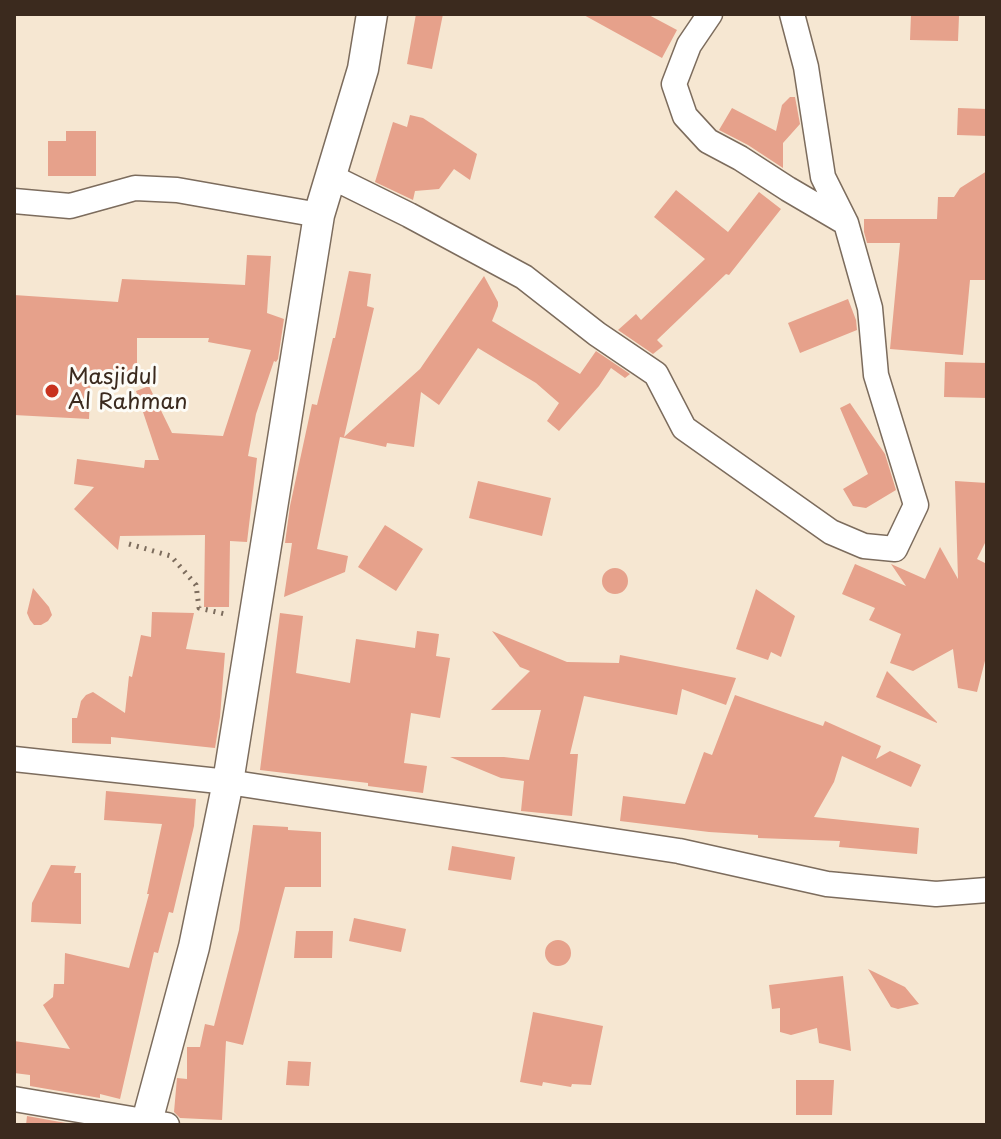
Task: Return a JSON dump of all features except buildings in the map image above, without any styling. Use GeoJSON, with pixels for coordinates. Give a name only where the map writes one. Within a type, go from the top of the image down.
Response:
{"type":"FeatureCollection","features":[{"type":"Feature","properties":{"kind":"street"},"geometry":{"type":"LineString","coordinates":[[14,1099],[154,1124],[228,782],[319,215],[363,69],[372,14]]}},
{"type":"Feature","properties":{"kind":"street"},"geometry":{"type":"LineString","coordinates":[[710,14],[689,45],[674,84],[685,116],[708,141],[846,223]]}},
{"type":"Feature","properties":{"kind":"street"},"geometry":{"type":"LineString","coordinates":[[330,176],[524,277],[597,334],[656,374],[684,428],[831,532],[864,546],[895,549],[916,505],[876,375],[870,308],[846,223],[823,177],[806,67],[792,14]]}},
{"type":"Feature","properties":{"kind":"street"},"geometry":{"type":"LineString","coordinates":[[14,201],[70,206],[135,188],[177,190],[319,215]]}},
{"type":"Feature","properties":{"kind":"street"},"geometry":{"type":"LineString","coordinates":[[14,759],[228,782],[679,851],[827,884],[936,894],[987,890]]}},
{"type":"Feature","properties":{"kind":"path"},"geometry":{"type":"LineString","coordinates":[[129,544],[171,556],[196,585],[199,608],[254,619]]}},
{"type":"Feature","properties":{"kind":"place","name":"Masjidul Al Rahman"},"geometry":{"type":"Point","coordinates":[52,391]}}]}
